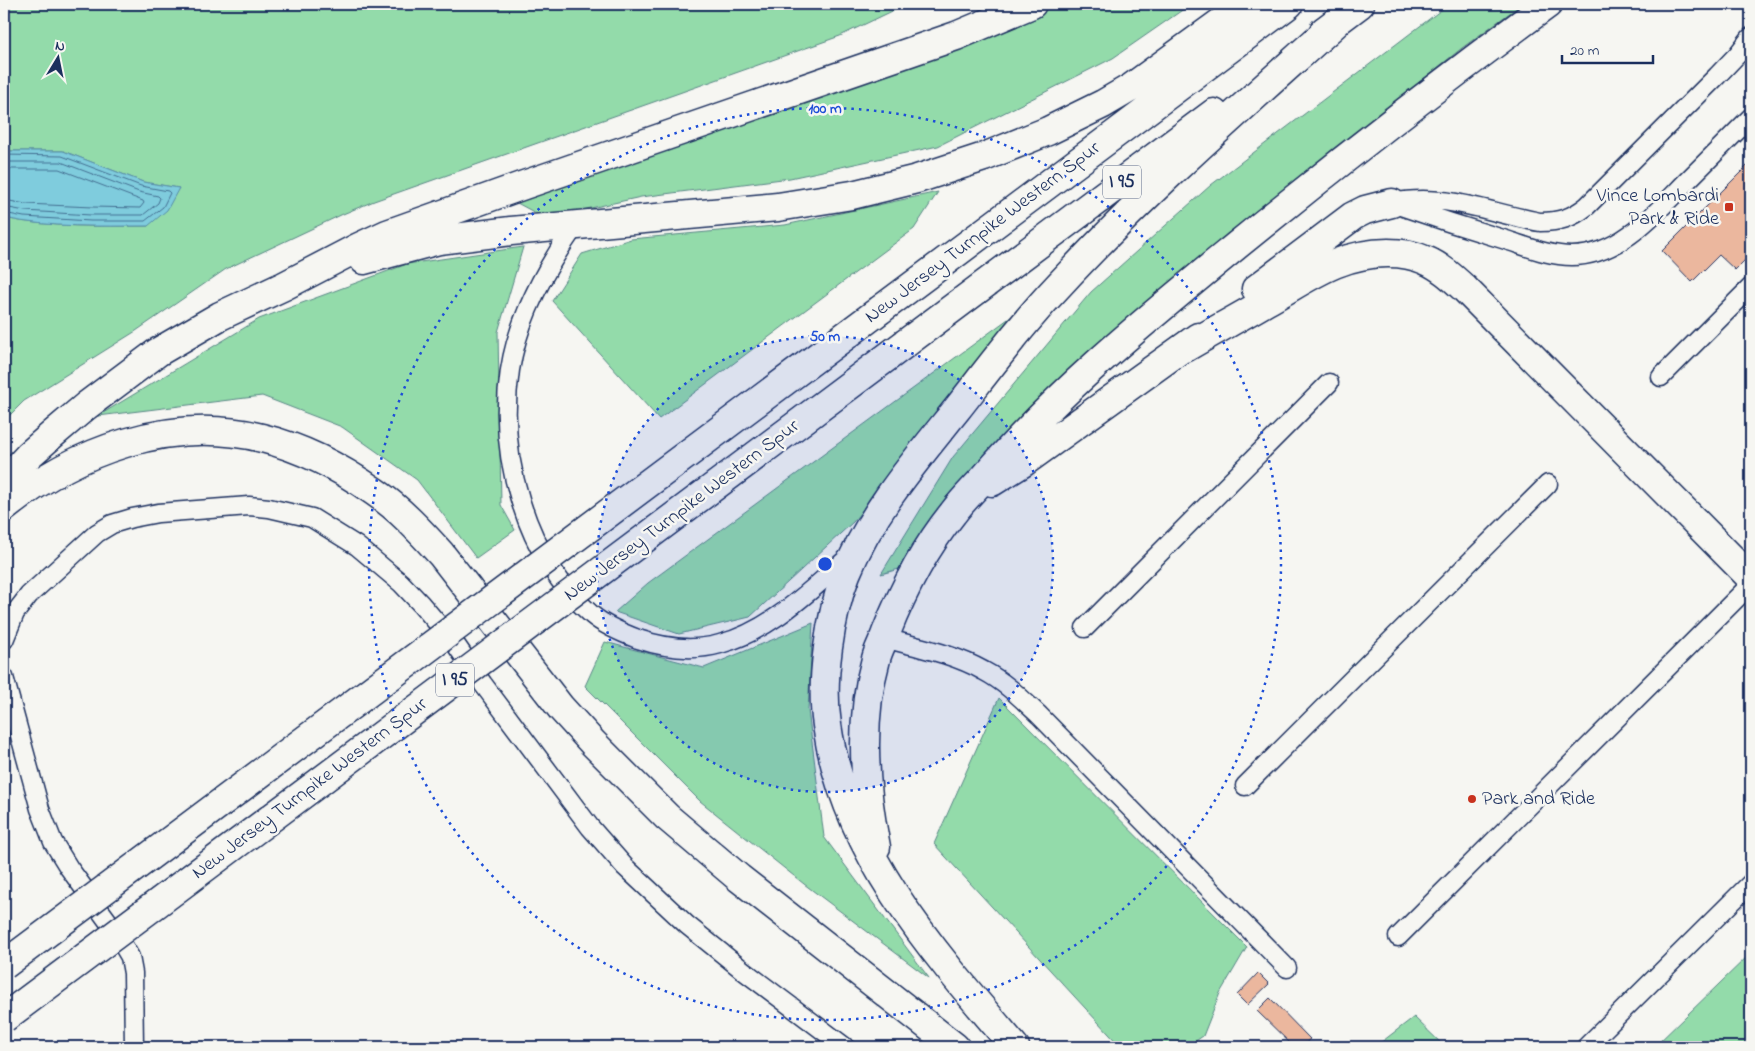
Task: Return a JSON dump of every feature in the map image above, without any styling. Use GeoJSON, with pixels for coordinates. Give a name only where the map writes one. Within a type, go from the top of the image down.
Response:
{"type":"FeatureCollection","features":[{"type":"Feature","properties":{"kind":"highway"},"geometry":{"type":"LineString","coordinates":[[4,482],[29,454],[86,406],[143,363],[220,316],[387,234],[947,39],[1032,4]]}},
{"type":"Feature","properties":{"kind":"highway"},"geometry":{"type":"LineString","coordinates":[[284,286],[365,259],[439,240],[503,232],[737,212],[817,202],[882,188],[948,170],[1048,131],[1104,104],[1132,88],[1246,4]]}},
{"type":"Feature","properties":{"kind":"highway","name":"New Jersey Turnpike Western Spur"},"geometry":{"type":"LineString","coordinates":[[4,965],[1289,4]]}},
{"type":"Feature","properties":{"kind":"highway","name":"New Jersey Turnpike Western Spur"},"geometry":{"type":"LineString","coordinates":[[4,1018],[1360,4]]}},
{"type":"Feature","properties":{"kind":"highway"},"geometry":{"type":"LineString","coordinates":[[885,877],[873,835],[865,758],[867,705],[876,658],[907,584],[922,557],[952,513],[1054,402],[1127,336],[1347,156],[1548,4]]}},
{"type":"Feature","properties":{"kind":"highway"},"geometry":{"type":"LineString","coordinates":[[1015,1047],[935,951],[899,902],[862,838],[847,804],[831,748],[826,722],[826,673],[839,595],[858,549],[885,503],[922,452],[1057,287],[1151,192],[1338,20]]}},
{"type":"Feature","properties":{"kind":"highway"},"geometry":{"type":"LineString","coordinates":[[967,497],[1024,462],[1185,348],[1341,224],[1365,210],[1392,203]]}},
{"type":"Feature","properties":{"kind":"highway"},"geometry":{"type":"LineString","coordinates":[[1185,348],[1291,286],[1331,264],[1347,258],[1364,254],[1396,253],[1426,260],[1466,289],[1751,578]]}},
{"type":"Feature","properties":{"kind":"highway"},"geometry":{"type":"LineString","coordinates":[[4,508],[45,478],[97,452],[127,442],[183,432],[235,433],[262,438],[294,448],[349,475],[398,510],[441,554],[561,708],[667,817],[740,878],[955,1047]]}},
{"type":"Feature","properties":{"kind":"lane"},"geometry":{"type":"LineString","coordinates":[[1392,203],[1407,200],[1439,200],[1456,202],[1540,222],[1566,220],[1587,206],[1717,76],[1742,50],[1751,37]]}},
{"type":"Feature","properties":{"kind":"lane"},"geometry":{"type":"LineString","coordinates":[[1392,203],[1544,252],[1574,256],[1588,254],[1603,250],[1619,242],[1640,226],[1751,117]]}},
{"type":"Feature","properties":{"kind":"lane"},"geometry":{"type":"LineString","coordinates":[[575,226],[554,256],[522,326],[510,369],[507,416],[508,439],[513,471],[519,498],[529,525],[558,576],[576,599],[593,616],[610,628],[650,643],[674,648],[694,649],[718,645],[739,638],[780,616],[858,549]]}},
{"type":"Feature","properties":{"kind":"lane"},"geometry":{"type":"LineString","coordinates":[[1662,377],[1751,287]]}},
{"type":"Feature","properties":{"kind":"lane"},"geometry":{"type":"LineString","coordinates":[[1085,628],[1330,383]]}},
{"type":"Feature","properties":{"kind":"lane"},"geometry":{"type":"LineString","coordinates":[[1245,786],[1548,484]]}},
{"type":"Feature","properties":{"kind":"lane"},"geometry":{"type":"LineString","coordinates":[[4,640],[15,613],[29,595],[97,533],[112,524],[158,513],[249,506],[269,508],[312,518],[357,546],[401,583],[421,604],[456,645],[590,827],[625,867],[694,931],[845,1047]]}},
{"type":"Feature","properties":{"kind":"lane"},"geometry":{"type":"LineString","coordinates":[[1398,937],[1751,584]]}},
{"type":"Feature","properties":{"kind":"lane"},"geometry":{"type":"LineString","coordinates":[[884,638],[963,660],[1003,683],[1039,715],[1287,968]]}},
{"type":"Feature","properties":{"kind":"lane"},"geometry":{"type":"LineString","coordinates":[[4,677],[40,810],[53,842],[69,868],[113,928],[130,957],[134,981],[134,1047]]}},
{"type":"Feature","properties":{"kind":"lane"},"geometry":{"type":"LineString","coordinates":[[1586,1047],[1751,882]]}},
{"type":"Feature","properties":{"kind":"green space"},"geometry":{"type":"Polygon","coordinates":[[[4,4],[907,4],[840,36],[374,201],[343,214],[226,269],[136,331],[24,401],[4,421],[4,218],[57,225],[148,226],[179,188],[143,182],[63,151],[4,151],[4,4]]]}},
{"type":"Feature","properties":{"kind":"green space"},"geometry":{"type":"Polygon","coordinates":[[[1056,4],[1191,4],[1113,58],[938,146],[790,178],[641,197],[545,218],[517,203],[938,53],[1056,4]]]}},
{"type":"Feature","properties":{"kind":"green space"},"geometry":{"type":"Polygon","coordinates":[[[1449,4],[1522,4],[1462,48],[1142,305],[946,497],[899,569],[881,574],[953,457],[1091,292],[1211,185],[1449,4]]]}},
{"type":"Feature","properties":{"kind":"green space"},"geometry":{"type":"Polygon","coordinates":[[[938,192],[914,229],[659,419],[552,301],[582,254],[631,239],[785,225],[938,192]]]}},
{"type":"Feature","properties":{"kind":"green space"},"geometry":{"type":"Polygon","coordinates":[[[523,247],[498,332],[501,505],[515,530],[476,558],[417,480],[342,427],[262,396],[98,416],[259,319],[407,264],[523,247]]]}},
{"type":"Feature","properties":{"kind":"green space"},"geometry":{"type":"Polygon","coordinates":[[[1023,308],[853,522],[750,617],[679,634],[615,612],[648,583],[1023,308]]]}},
{"type":"Feature","properties":{"kind":"green space"},"geometry":{"type":"Polygon","coordinates":[[[813,623],[808,710],[824,837],[929,978],[804,884],[700,801],[585,686],[605,642],[704,668],[813,623]]]}},
{"type":"Feature","properties":{"kind":"green space"},"geometry":{"type":"Polygon","coordinates":[[[999,698],[1247,947],[1220,993],[1203,1036],[1187,1047],[1121,1047],[934,844],[999,698]]]}},
{"type":"Feature","properties":{"kind":"green space"},"geometry":{"type":"Polygon","coordinates":[[[1751,953],[1751,1047],[1654,1047],[1751,953]]]}},
{"type":"Feature","properties":{"kind":"green space"},"geometry":{"type":"Polygon","coordinates":[[[1414,1017],[1445,1047],[1375,1047],[1414,1017]]]}},
{"type":"Feature","properties":{"kind":"water"},"geometry":{"type":"Polygon","coordinates":[[[4,151],[63,151],[143,182],[179,188],[167,210],[148,226],[57,225],[4,218],[4,151]]]}},
{"type":"Feature","properties":{"kind":"building","name":"Vince Lombardi Park & Ride"},"geometry":{"type":"Polygon","coordinates":[[[1751,162],[1751,254],[1735,270],[1719,255],[1692,282],[1662,251],[1751,162]]]}},
{"type":"Feature","properties":{"kind":"building"},"geometry":{"type":"Polygon","coordinates":[[[1258,973],[1269,984],[1247,1005],[1237,995],[1258,973]]]}},
{"type":"Feature","properties":{"kind":"building"},"geometry":{"type":"Polygon","coordinates":[[[1270,998],[1310,1039],[1301,1047],[1294,1047],[1257,1011],[1270,998]]]}},
{"type":"Feature","properties":{"kind":"place","name":"Vince Lombardi Park & Ride"},"geometry":{"type":"Point","coordinates":[1729,207]}},
{"type":"Feature","properties":{"kind":"place","name":"Park and Ride"},"geometry":{"type":"Point","coordinates":[1472,799]}}]}
